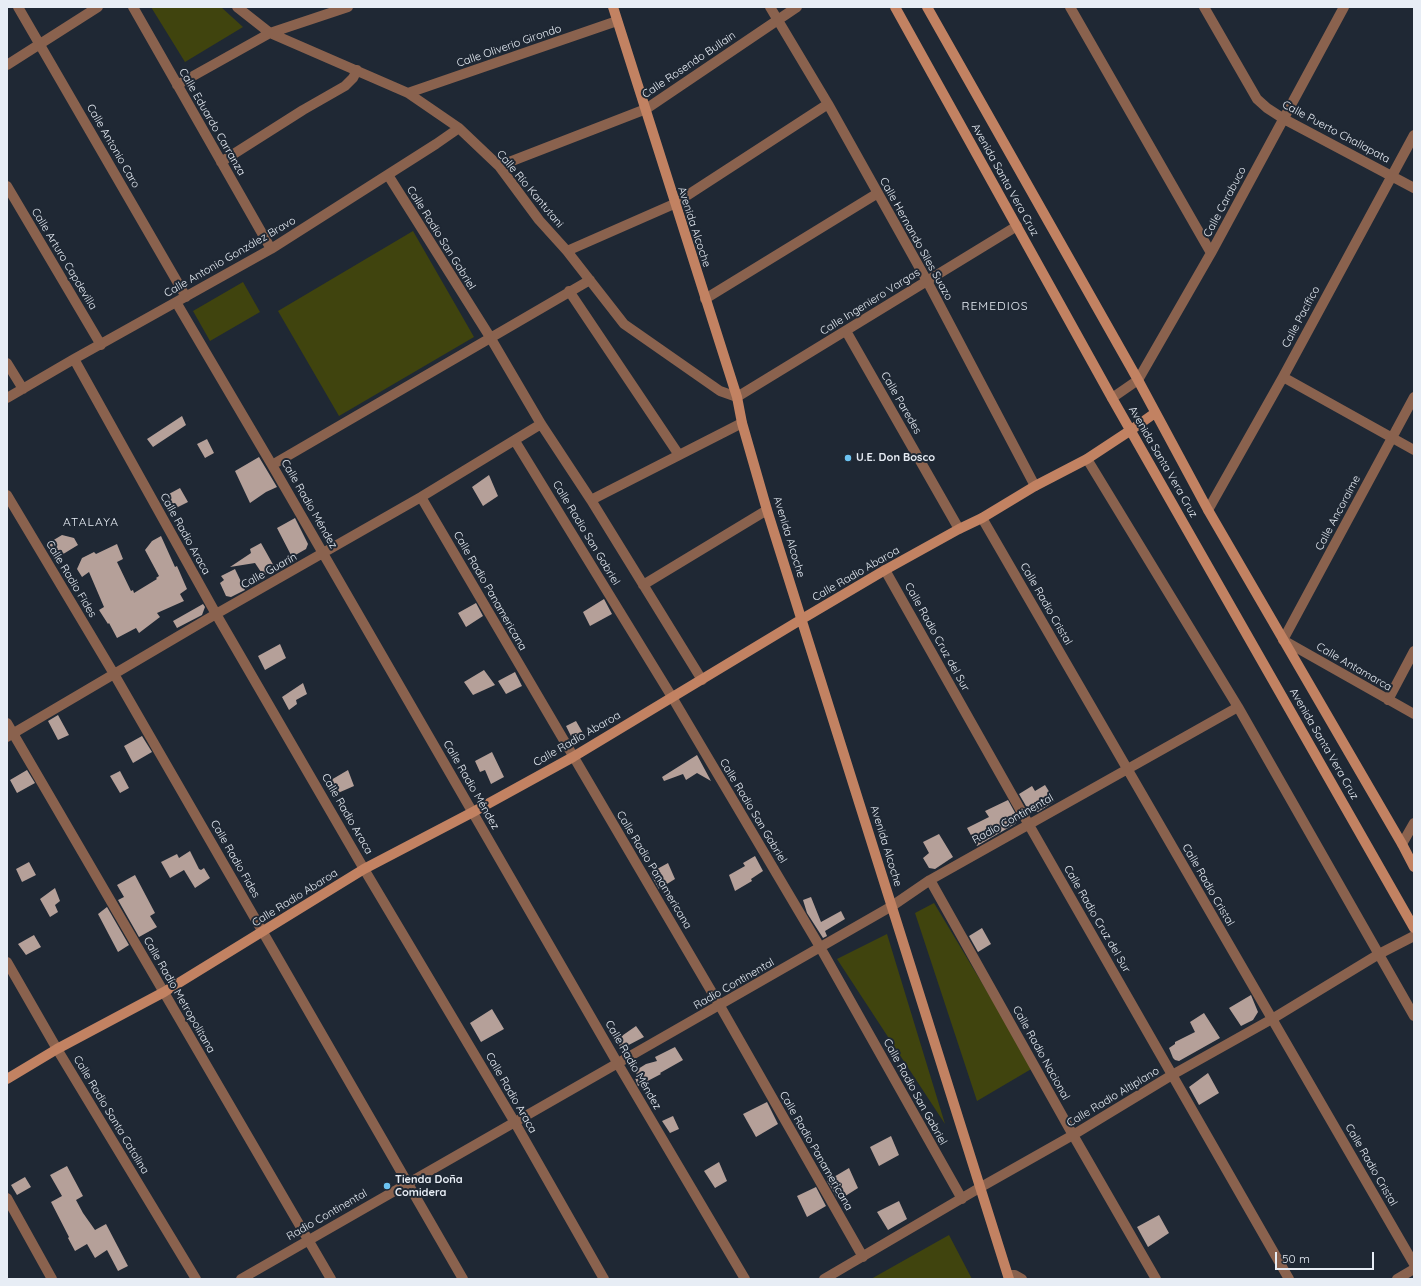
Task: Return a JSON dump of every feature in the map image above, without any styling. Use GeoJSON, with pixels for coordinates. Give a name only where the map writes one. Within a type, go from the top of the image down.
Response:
{"type":"FeatureCollection","features":[{"type":"Feature","properties":{"kind":"street","name":"Calle Antonio Caro"},"geometry":{"type":"LineString","coordinates":[[18,7],[186,297]]}},
{"type":"Feature","properties":{"kind":"street"},"geometry":{"type":"LineString","coordinates":[[7,65],[98,7]]}},
{"type":"Feature","properties":{"kind":"street","name":"Calle Eduardo Carranza"},"geometry":{"type":"LineString","coordinates":[[133,7],[220,162],[271,249]]}},
{"type":"Feature","properties":{"kind":"street","name":"Calle Río Kantutani"},"geometry":{"type":"LineString","coordinates":[[237,7],[270,33],[408,93],[458,128],[499,166],[539,220],[567,251],[624,324],[720,391],[737,397]]}},
{"type":"Feature","properties":{"kind":"street"},"geometry":{"type":"LineString","coordinates":[[177,85],[270,33],[348,7]]}},
{"type":"Feature","properties":{"kind":"street","name":"Avenida Alcoche"},"geometry":{"type":"LineString","coordinates":[[612,7],[646,109],[674,204],[737,397],[742,422],[767,510],[981,1187]]}},
{"type":"Feature","properties":{"kind":"street","name":"Calle Hernando Siles Suazo"},"geometry":{"type":"LineString","coordinates":[[770,7],[828,104],[927,281],[1035,486]]}},
{"type":"Feature","properties":{"kind":"street","name":"Calle Rosendo Bullain"},"geometry":{"type":"LineString","coordinates":[[499,166],[646,109],[777,19],[797,7]]}},
{"type":"Feature","properties":{"kind":"street","name":"Avenida Santa Vera Cruz"},"geometry":{"type":"LineString","coordinates":[[895,7],[1112,398],[1414,928]]}},
{"type":"Feature","properties":{"kind":"street","name":"Avenida Santa Vera Cruz"},"geometry":{"type":"LineString","coordinates":[[928,7],[1138,380],[1208,510],[1414,867]]}},
{"type":"Feature","properties":{"kind":"street"},"geometry":{"type":"LineString","coordinates":[[1070,7],[1211,253]]}},
{"type":"Feature","properties":{"kind":"street","name":"Calle Puerto Challapata"},"geometry":{"type":"LineString","coordinates":[[1204,7],[1257,99],[1266,108],[1414,188]]}},
{"type":"Feature","properties":{"kind":"street","name":"Calle Carabuco"},"geometry":{"type":"LineString","coordinates":[[1112,398],[1138,380],[1211,253],[1344,7]]}},
{"type":"Feature","properties":{"kind":"street","name":"Calle Oliverio Girondo"},"geometry":{"type":"LineString","coordinates":[[408,93],[616,21]]}},
{"type":"Feature","properties":{"kind":"street"},"geometry":{"type":"LineString","coordinates":[[220,162],[303,110],[345,86],[357,70]]}},
{"type":"Feature","properties":{"kind":"street"},"geometry":{"type":"LineString","coordinates":[[567,251],[674,204],[828,104]]}},
{"type":"Feature","properties":{"kind":"street","name":"Calle Antonio González Bravo"},"geometry":{"type":"LineString","coordinates":[[7,398],[271,249],[388,175],[458,128]]}},
{"type":"Feature","properties":{"kind":"street","name":"Calle Pacífico"},"geometry":{"type":"LineString","coordinates":[[1208,510],[1283,377],[1414,135]]}},
{"type":"Feature","properties":{"kind":"street","name":"Calle Radio San Gabriel"},"geometry":{"type":"LineString","coordinates":[[388,175],[490,337],[541,424],[591,500],[702,680]]}},
{"type":"Feature","properties":{"kind":"street","name":"Calle Arturo Capdevilla"},"geometry":{"type":"LineString","coordinates":[[7,186],[101,345]]}},
{"type":"Feature","properties":{"kind":"street"},"geometry":{"type":"LineString","coordinates":[[705,300],[878,193]]}},
{"type":"Feature","properties":{"kind":"street","name":"Calle Ingeniero Vargas"},"geometry":{"type":"LineString","coordinates":[[737,397],[1017,226]]}},
{"type":"Feature","properties":{"kind":"street"},"geometry":{"type":"LineString","coordinates":[[272,465],[590,280]]}},
{"type":"Feature","properties":{"kind":"street"},"geometry":{"type":"LineString","coordinates":[[569,291],[679,455]]}},
{"type":"Feature","properties":{"kind":"street","name":"Calle Radio Méndez"},"geometry":{"type":"LineString","coordinates":[[176,302],[272,465],[618,1064],[745,1279]]}},
{"type":"Feature","properties":{"kind":"street","name":"Calle Paredes"},"geometry":{"type":"LineString","coordinates":[[846,331],[959,529]]}},
{"type":"Feature","properties":{"kind":"street","name":"Calle Radio Araca"},"geometry":{"type":"LineString","coordinates":[[74,359],[216,614],[364,869],[514,1121],[604,1279]]}},
{"type":"Feature","properties":{"kind":"street"},"geometry":{"type":"LineString","coordinates":[[7,363],[23,389]]}},
{"type":"Feature","properties":{"kind":"street"},"geometry":{"type":"LineString","coordinates":[[1283,377],[1414,450]]}},
{"type":"Feature","properties":{"kind":"street","name":"Calle Ancoraime"},"geometry":{"type":"LineString","coordinates":[[1283,640],[1414,397]]}},
{"type":"Feature","properties":{"kind":"street","name":"Calle Radio Abaroa"},"geometry":{"type":"LineString","coordinates":[[7,1079],[57,1049],[164,992],[364,869],[473,812],[573,757],[885,570],[982,518],[1035,486],[1087,459],[1155,413]]}},
{"type":"Feature","properties":{"kind":"street"},"geometry":{"type":"LineString","coordinates":[[591,500],[742,422]]}},
{"type":"Feature","properties":{"kind":"street","name":"Calle Guarín"},"geometry":{"type":"LineString","coordinates":[[10,735],[216,614],[421,497],[541,424]]}},
{"type":"Feature","properties":{"kind":"street","name":"Calle Radio San Gabriel"},"geometry":{"type":"LineString","coordinates":[[515,441],[672,697],[820,947],[962,1198]]}},
{"type":"Feature","properties":{"kind":"street"},"geometry":{"type":"LineString","coordinates":[[1087,459],[1238,707],[1414,1016]]}},
{"type":"Feature","properties":{"kind":"street","name":"Calle Radio Fides"},"geometry":{"type":"LineString","coordinates":[[7,495],[114,674],[463,1279]]}},
{"type":"Feature","properties":{"kind":"street","name":"Calle Radio Panamericana"},"geometry":{"type":"LineString","coordinates":[[421,497],[720,1006],[863,1257]]}},
{"type":"Feature","properties":{"kind":"street"},"geometry":{"type":"LineString","coordinates":[[643,585],[767,510]]}},
{"type":"Feature","properties":{"kind":"street","name":"Calle Radio Cristal"},"geometry":{"type":"LineString","coordinates":[[982,518],[1414,1264]]}},
{"type":"Feature","properties":{"kind":"street","name":"Calle Radio Cruz del Sur"},"geometry":{"type":"LineString","coordinates":[[885,570],[1289,1279]]}},
{"type":"Feature","properties":{"kind":"street","name":"Calle Antamarca"},"geometry":{"type":"LineString","coordinates":[[1283,640],[1414,714]]}},
{"type":"Feature","properties":{"kind":"street"},"geometry":{"type":"LineString","coordinates":[[1388,700],[1414,651]]}},
{"type":"Feature","properties":{"kind":"street","name":"Radio Continental"},"geometry":{"type":"LineString","coordinates":[[240,1279],[514,1121],[720,1006],[892,906],[930,880],[1238,707]]}},
{"type":"Feature","properties":{"kind":"street","name":"Calle Radio Metropolitana"},"geometry":{"type":"LineString","coordinates":[[7,723],[10,735],[164,992],[330,1279]]}},
{"type":"Feature","properties":{"kind":"street"},"geometry":{"type":"LineString","coordinates":[[1402,844],[1414,823]]}},
{"type":"Feature","properties":{"kind":"street","name":"Calle Radio Nacional"},"geometry":{"type":"LineString","coordinates":[[930,880],[1073,1135],[1156,1279]]}},
{"type":"Feature","properties":{"kind":"street","name":"Calle Radio Altiplano"},"geometry":{"type":"LineString","coordinates":[[824,1279],[1272,1019],[1379,954],[1414,936]]}},
{"type":"Feature","properties":{"kind":"street","name":"Calle Radio Santa Catalina"},"geometry":{"type":"LineString","coordinates":[[7,962],[57,1049],[196,1279]]}},
{"type":"Feature","properties":{"kind":"street"},"geometry":{"type":"LineString","coordinates":[[981,1187],[1009,1277],[1015,1275],[1022,1279]]}},
{"type":"Feature","properties":{"kind":"street"},"geometry":{"type":"LineString","coordinates":[[7,1198],[52,1279]]}},
{"type":"Feature","properties":{"kind":"street"},"geometry":{"type":"LineString","coordinates":[[1397,1279],[1414,1269]]}},
{"type":"Feature","properties":{"kind":"green space"},"geometry":{"type":"Polygon","coordinates":[[[151,7],[221,7],[243,27],[185,62],[151,7]]]}},
{"type":"Feature","properties":{"kind":"green space"},"geometry":{"type":"Polygon","coordinates":[[[413,231],[474,337],[339,416],[278,311],[413,231]]]}},
{"type":"Feature","properties":{"kind":"green space"},"geometry":{"type":"Polygon","coordinates":[[[243,282],[260,312],[210,341],[193,311],[243,282]]]}},
{"type":"Feature","properties":{"kind":"green space"},"geometry":{"type":"Polygon","coordinates":[[[934,903],[1033,1068],[977,1101],[915,913],[934,903]]]}},
{"type":"Feature","properties":{"kind":"green space"},"geometry":{"type":"Polygon","coordinates":[[[887,934],[945,1124],[837,959],[887,934]]]}},
{"type":"Feature","properties":{"kind":"green space"},"geometry":{"type":"Polygon","coordinates":[[[949,1235],[972,1279],[871,1279],[949,1235]]]}},
{"type":"Feature","properties":{"kind":"building"},"geometry":{"type":"Polygon","coordinates":[[[182,416],[186,425],[153,447],[147,439],[182,416]]]}},
{"type":"Feature","properties":{"kind":"building"},"geometry":{"type":"Polygon","coordinates":[[[207,439],[214,453],[205,458],[197,444],[207,439]]]}},
{"type":"Feature","properties":{"kind":"building"},"geometry":{"type":"Polygon","coordinates":[[[259,457],[277,487],[266,492],[250,503],[235,471],[259,457]]]}},
{"type":"Feature","properties":{"kind":"building"},"geometry":{"type":"Polygon","coordinates":[[[489,475],[498,496],[483,506],[472,487],[489,475]]]}},
{"type":"Feature","properties":{"kind":"building"},"geometry":{"type":"Polygon","coordinates":[[[180,488],[188,502],[174,509],[167,495],[180,488]]]}},
{"type":"Feature","properties":{"kind":"building"},"geometry":{"type":"Polygon","coordinates":[[[295,518],[308,544],[306,549],[292,557],[277,528],[295,518]]]}},
{"type":"Feature","properties":{"kind":"building"},"geometry":{"type":"Polygon","coordinates":[[[62,535],[74,538],[78,545],[55,559],[47,544],[62,535]]]}},
{"type":"Feature","properties":{"kind":"building"},"geometry":{"type":"Polygon","coordinates":[[[161,536],[187,589],[180,594],[184,601],[157,613],[160,617],[139,633],[136,628],[117,638],[109,623],[108,624],[99,610],[104,607],[89,572],[82,577],[77,569],[82,558],[94,552],[96,554],[117,544],[123,559],[117,562],[131,591],[133,590],[134,593],[157,579],[156,578],[159,576],[145,550],[152,541],[161,536]]]}},
{"type":"Feature","properties":{"kind":"building"},"geometry":{"type":"Polygon","coordinates":[[[261,543],[275,568],[263,575],[255,563],[230,567],[251,553],[250,549],[261,543]]]}},
{"type":"Feature","properties":{"kind":"building"},"geometry":{"type":"Polygon","coordinates":[[[235,569],[245,590],[231,597],[226,596],[220,583],[224,580],[221,576],[235,569]]]}},
{"type":"Feature","properties":{"kind":"building"},"geometry":{"type":"Polygon","coordinates":[[[604,599],[612,614],[590,626],[583,612],[604,599]]]}},
{"type":"Feature","properties":{"kind":"building"},"geometry":{"type":"Polygon","coordinates":[[[476,603],[483,616],[466,627],[458,613],[476,603]]]}},
{"type":"Feature","properties":{"kind":"building"},"geometry":{"type":"Polygon","coordinates":[[[203,604],[205,607],[202,615],[177,628],[173,621],[203,604]]]}},
{"type":"Feature","properties":{"kind":"building"},"geometry":{"type":"Polygon","coordinates":[[[280,644],[286,658],[265,670],[258,656],[280,644]]]}},
{"type":"Feature","properties":{"kind":"building"},"geometry":{"type":"Polygon","coordinates":[[[484,670],[495,685],[473,695],[464,682],[484,670]]]}},
{"type":"Feature","properties":{"kind":"building"},"geometry":{"type":"Polygon","coordinates":[[[515,672],[522,686],[506,694],[498,681],[515,672]]]}},
{"type":"Feature","properties":{"kind":"building"},"geometry":{"type":"Polygon","coordinates":[[[303,683],[307,694],[296,700],[297,704],[289,710],[282,697],[303,683]]]}},
{"type":"Feature","properties":{"kind":"building"},"geometry":{"type":"Polygon","coordinates":[[[58,715],[69,735],[58,740],[48,721],[58,715]]]}},
{"type":"Feature","properties":{"kind":"building"},"geometry":{"type":"Polygon","coordinates":[[[576,721],[584,735],[577,738],[571,736],[566,726],[576,721]]]}},
{"type":"Feature","properties":{"kind":"building"},"geometry":{"type":"Polygon","coordinates":[[[142,736],[152,752],[133,763],[124,746],[142,736]]]}},
{"type":"Feature","properties":{"kind":"building"},"geometry":{"type":"Polygon","coordinates":[[[492,752],[504,777],[491,784],[485,770],[480,772],[475,761],[492,752]]]}},
{"type":"Feature","properties":{"kind":"building"},"geometry":{"type":"Polygon","coordinates":[[[697,755],[711,781],[697,773],[686,780],[683,774],[664,781],[662,777],[697,755]]]}},
{"type":"Feature","properties":{"kind":"building"},"geometry":{"type":"Polygon","coordinates":[[[27,770],[35,783],[17,793],[10,780],[27,770]]]}},
{"type":"Feature","properties":{"kind":"building"},"geometry":{"type":"Polygon","coordinates":[[[348,770],[354,786],[338,793],[331,780],[348,770]]]}},
{"type":"Feature","properties":{"kind":"building"},"geometry":{"type":"Polygon","coordinates":[[[120,771],[129,788],[120,793],[110,776],[120,771]]]}},
{"type":"Feature","properties":{"kind":"building"},"geometry":{"type":"Polygon","coordinates":[[[1045,785],[1055,801],[1038,812],[1026,806],[1019,794],[1032,786],[1035,791],[1045,785]]]}},
{"type":"Feature","properties":{"kind":"building"},"geometry":{"type":"Polygon","coordinates":[[[1008,800],[1018,818],[1015,824],[977,846],[967,828],[989,817],[985,811],[1008,800]]]}},
{"type":"Feature","properties":{"kind":"building"},"geometry":{"type":"Polygon","coordinates":[[[939,834],[953,857],[935,869],[929,868],[923,858],[929,853],[923,842],[939,834]]]}},
{"type":"Feature","properties":{"kind":"building"},"geometry":{"type":"Polygon","coordinates":[[[190,851],[199,869],[201,870],[204,868],[210,878],[195,888],[184,870],[170,878],[161,862],[177,854],[179,858],[190,851]]]}},
{"type":"Feature","properties":{"kind":"building"},"geometry":{"type":"Polygon","coordinates":[[[755,856],[763,871],[751,879],[752,881],[735,891],[729,875],[745,866],[743,863],[755,856]]]}},
{"type":"Feature","properties":{"kind":"building"},"geometry":{"type":"Polygon","coordinates":[[[29,862],[36,875],[22,882],[16,869],[29,862]]]}},
{"type":"Feature","properties":{"kind":"building"},"geometry":{"type":"Polygon","coordinates":[[[668,863],[675,879],[659,889],[650,873],[668,863]]]}},
{"type":"Feature","properties":{"kind":"building"},"geometry":{"type":"Polygon","coordinates":[[[135,875],[155,913],[150,916],[157,927],[139,937],[118,900],[124,897],[117,885],[135,875]]]}},
{"type":"Feature","properties":{"kind":"building"},"geometry":{"type":"Polygon","coordinates":[[[55,888],[60,901],[55,905],[58,912],[50,917],[40,899],[55,888]]]}},
{"type":"Feature","properties":{"kind":"building"},"geometry":{"type":"Polygon","coordinates":[[[811,897],[821,922],[841,911],[845,919],[825,931],[827,936],[823,938],[807,913],[803,900],[811,897]]]}},
{"type":"Feature","properties":{"kind":"building"},"geometry":{"type":"Polygon","coordinates":[[[107,907],[129,945],[118,952],[98,914],[107,907]]]}},
{"type":"Feature","properties":{"kind":"building"},"geometry":{"type":"Polygon","coordinates":[[[982,928],[991,944],[978,952],[969,936],[982,928]]]}},
{"type":"Feature","properties":{"kind":"building"},"geometry":{"type":"Polygon","coordinates":[[[34,935],[41,947],[26,955],[18,944],[34,935]]]}},
{"type":"Feature","properties":{"kind":"building"},"geometry":{"type":"Polygon","coordinates":[[[1251,995],[1258,1012],[1253,1020],[1241,1026],[1229,1008],[1251,995]]]}},
{"type":"Feature","properties":{"kind":"building"},"geometry":{"type":"Polygon","coordinates":[[[492,1009],[504,1029],[481,1042],[470,1023],[492,1009]]]}},
{"type":"Feature","properties":{"kind":"building"},"geometry":{"type":"Polygon","coordinates":[[[1204,1013],[1220,1038],[1179,1061],[1175,1060],[1169,1048],[1175,1044],[1175,1042],[1195,1032],[1190,1022],[1204,1013]]]}},
{"type":"Feature","properties":{"kind":"building"},"geometry":{"type":"Polygon","coordinates":[[[636,1026],[644,1037],[621,1049],[616,1040],[636,1026]]]}},
{"type":"Feature","properties":{"kind":"building"},"geometry":{"type":"Polygon","coordinates":[[[675,1047],[683,1060],[638,1086],[635,1078],[638,1069],[646,1064],[657,1061],[655,1057],[675,1047]]]}},
{"type":"Feature","properties":{"kind":"building"},"geometry":{"type":"Polygon","coordinates":[[[1208,1073],[1219,1093],[1199,1105],[1189,1087],[1208,1073]]]}},
{"type":"Feature","properties":{"kind":"building"},"geometry":{"type":"Polygon","coordinates":[[[767,1102],[778,1124],[756,1137],[743,1114],[767,1102]]]}},
{"type":"Feature","properties":{"kind":"building"},"geometry":{"type":"Polygon","coordinates":[[[673,1116],[679,1129],[670,1133],[662,1121],[673,1116]]]}},
{"type":"Feature","properties":{"kind":"building"},"geometry":{"type":"Polygon","coordinates":[[[891,1136],[899,1155],[879,1166],[870,1147],[891,1136]]]}},
{"type":"Feature","properties":{"kind":"building"},"geometry":{"type":"Polygon","coordinates":[[[719,1162],[727,1181],[715,1188],[704,1171],[719,1162]]]}},
{"type":"Feature","properties":{"kind":"building"},"geometry":{"type":"Polygon","coordinates":[[[67,1166],[83,1196],[76,1200],[83,1213],[95,1230],[106,1224],[128,1266],[118,1271],[107,1250],[95,1258],[87,1244],[75,1251],[51,1202],[62,1196],[50,1175],[67,1166]]]}},
{"type":"Feature","properties":{"kind":"building"},"geometry":{"type":"Polygon","coordinates":[[[849,1168],[858,1188],[839,1200],[827,1181],[849,1168]]]}},
{"type":"Feature","properties":{"kind":"building"},"geometry":{"type":"Polygon","coordinates":[[[25,1177],[31,1187],[17,1195],[11,1185],[25,1177]]]}},
{"type":"Feature","properties":{"kind":"building"},"geometry":{"type":"Polygon","coordinates":[[[816,1187],[826,1206],[807,1217],[797,1196],[816,1187]]]}},
{"type":"Feature","properties":{"kind":"building"},"geometry":{"type":"Polygon","coordinates":[[[899,1201],[907,1219],[888,1230],[877,1212],[899,1201]]]}},
{"type":"Feature","properties":{"kind":"building"},"geometry":{"type":"Polygon","coordinates":[[[1159,1215],[1169,1233],[1148,1247],[1137,1227],[1159,1215]]]}},
{"type":"Feature","properties":{"kind":"place","name":"U.E. Don Bosco"},"geometry":{"type":"Point","coordinates":[848,458]}},
{"type":"Feature","properties":{"kind":"place","name":"Tienda Doña Comidera"},"geometry":{"type":"Point","coordinates":[387,1186]}},
{"type":"Feature","properties":{"kind":"district","name":"REMEDIOS"},"geometry":{"type":"Point","coordinates":[995,306]}},
{"type":"Feature","properties":{"kind":"district","name":"ATALAYA"},"geometry":{"type":"Point","coordinates":[91,522]}}]}
